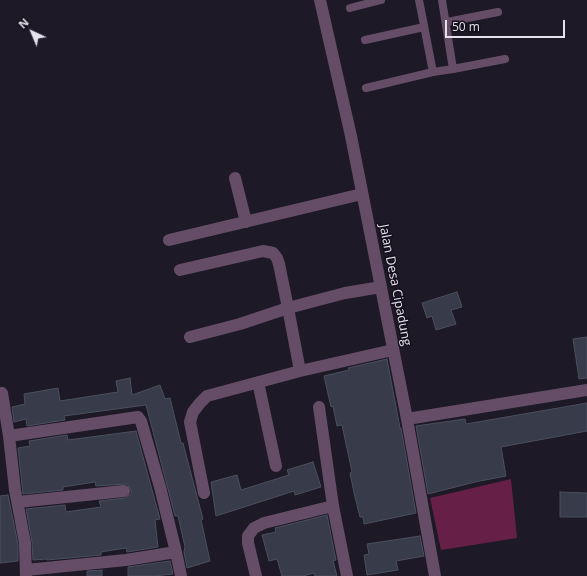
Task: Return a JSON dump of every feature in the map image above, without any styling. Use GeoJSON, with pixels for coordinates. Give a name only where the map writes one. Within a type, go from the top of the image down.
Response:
{"type":"FeatureCollection","features":[{"type":"Feature","properties":{"kind":"street","name":"Jalan Desa Cipadung"},"geometry":{"type":"LineString","coordinates":[[320,0],[351,136],[407,418],[435,576]]}},
{"type":"Feature","properties":{"kind":"street"},"geometry":{"type":"LineString","coordinates":[[235,178],[246,222]]}},
{"type":"Feature","properties":{"kind":"street"},"geometry":{"type":"LineString","coordinates":[[169,240],[362,194]]}},
{"type":"Feature","properties":{"kind":"street"},"geometry":{"type":"LineString","coordinates":[[180,270],[263,250],[272,253],[277,258],[279,264],[300,371]]}},
{"type":"Feature","properties":{"kind":"street"},"geometry":{"type":"LineString","coordinates":[[190,337],[345,293],[381,287]]}},
{"type":"Feature","properties":{"kind":"street"},"geometry":{"type":"LineString","coordinates":[[204,494],[190,422],[193,412],[207,396],[300,371],[393,350]]}},
{"type":"Feature","properties":{"kind":"street"},"geometry":{"type":"LineString","coordinates":[[258,382],[276,466]]}},
{"type":"Feature","properties":{"kind":"street"},"geometry":{"type":"LineString","coordinates":[[407,418],[587,390]]}},
{"type":"Feature","properties":{"kind":"street"},"geometry":{"type":"LineString","coordinates":[[2,393],[10,436],[18,502],[25,543],[26,573],[176,552]]}},
{"type":"Feature","properties":{"kind":"street"},"geometry":{"type":"LineString","coordinates":[[319,407],[333,506],[347,576]]}},
{"type":"Feature","properties":{"kind":"street"},"geometry":{"type":"LineString","coordinates":[[10,436],[138,416],[141,420],[160,487],[181,576]]}},
{"type":"Feature","properties":{"kind":"street"},"geometry":{"type":"LineString","coordinates":[[18,502],[124,491]]}},
{"type":"Feature","properties":{"kind":"street"},"geometry":{"type":"LineString","coordinates":[[256,576],[248,544],[248,536],[254,528],[264,523],[333,506]]}},
{"type":"Feature","properties":{"kind":"lane"},"geometry":{"type":"LineString","coordinates":[[350,8],[381,0]]}},
{"type":"Feature","properties":{"kind":"lane"},"geometry":{"type":"LineString","coordinates":[[418,0],[433,72]]}},
{"type":"Feature","properties":{"kind":"lane"},"geometry":{"type":"LineString","coordinates":[[442,0],[454,69]]}},
{"type":"Feature","properties":{"kind":"lane"},"geometry":{"type":"LineString","coordinates":[[447,22],[498,12]]}},
{"type":"Feature","properties":{"kind":"lane"},"geometry":{"type":"LineString","coordinates":[[365,40],[424,28]]}},
{"type":"Feature","properties":{"kind":"lane"},"geometry":{"type":"LineString","coordinates":[[366,88],[433,72],[505,59]]}},
{"type":"Feature","properties":{"kind":"shaded area"},"geometry":{"type":"Polygon","coordinates":[[[511,479],[517,538],[441,550],[430,498],[511,479]]]}},
{"type":"Feature","properties":{"kind":"building"},"geometry":{"type":"Polygon","coordinates":[[[457,292],[462,307],[451,310],[456,324],[436,330],[432,316],[427,318],[422,303],[457,292]]]}},
{"type":"Feature","properties":{"kind":"building"},"geometry":{"type":"Polygon","coordinates":[[[587,337],[587,378],[579,379],[573,339],[587,337]]]}},
{"type":"Feature","properties":{"kind":"building"},"geometry":{"type":"Polygon","coordinates":[[[387,359],[416,513],[364,524],[363,517],[360,517],[354,493],[350,473],[352,472],[342,425],[337,426],[324,376],[349,370],[348,368],[387,359]]]}},
{"type":"Feature","properties":{"kind":"building"},"geometry":{"type":"Polygon","coordinates":[[[130,378],[132,395],[160,385],[165,399],[170,398],[181,443],[183,443],[203,519],[201,520],[210,561],[187,568],[184,552],[185,547],[178,516],[175,516],[146,405],[64,416],[65,420],[27,426],[26,419],[14,422],[12,407],[25,404],[24,394],[58,388],[60,401],[118,392],[116,381],[130,378]]]}},
{"type":"Feature","properties":{"kind":"building"},"geometry":{"type":"Polygon","coordinates":[[[587,403],[587,431],[501,447],[506,476],[428,494],[416,426],[465,419],[466,424],[587,403]]]}},
{"type":"Feature","properties":{"kind":"building"},"geometry":{"type":"Polygon","coordinates":[[[136,431],[160,519],[155,520],[158,547],[127,552],[126,548],[101,552],[101,555],[33,560],[32,542],[26,509],[65,505],[66,512],[101,507],[99,501],[125,498],[131,494],[131,490],[127,484],[96,486],[95,482],[63,487],[63,490],[23,494],[18,448],[30,446],[29,441],[67,435],[68,440],[136,431]]]}},
{"type":"Feature","properties":{"kind":"building"},"geometry":{"type":"Polygon","coordinates":[[[313,462],[321,487],[295,495],[294,491],[216,516],[211,482],[237,475],[241,490],[289,475],[287,470],[313,462]]]}},
{"type":"Feature","properties":{"kind":"building"},"geometry":{"type":"Polygon","coordinates":[[[560,492],[587,493],[587,517],[560,517],[560,492]]]}},
{"type":"Feature","properties":{"kind":"building"},"geometry":{"type":"Polygon","coordinates":[[[8,495],[18,544],[18,561],[0,563],[0,496],[8,495]]]}},
{"type":"Feature","properties":{"kind":"building"},"geometry":{"type":"Polygon","coordinates":[[[327,515],[336,560],[333,561],[337,576],[315,576],[314,573],[303,576],[282,576],[277,559],[269,561],[262,535],[276,532],[275,528],[327,515]]]}},
{"type":"Feature","properties":{"kind":"building"},"geometry":{"type":"Polygon","coordinates":[[[420,536],[424,556],[396,561],[398,570],[367,575],[364,555],[369,554],[367,544],[420,536]]]}},
{"type":"Feature","properties":{"kind":"building"},"geometry":{"type":"Polygon","coordinates":[[[170,561],[173,574],[128,576],[128,567],[170,561]]]}},
{"type":"Feature","properties":{"kind":"building"},"geometry":{"type":"Polygon","coordinates":[[[102,570],[102,576],[87,576],[87,571],[102,570]]]}}]}
